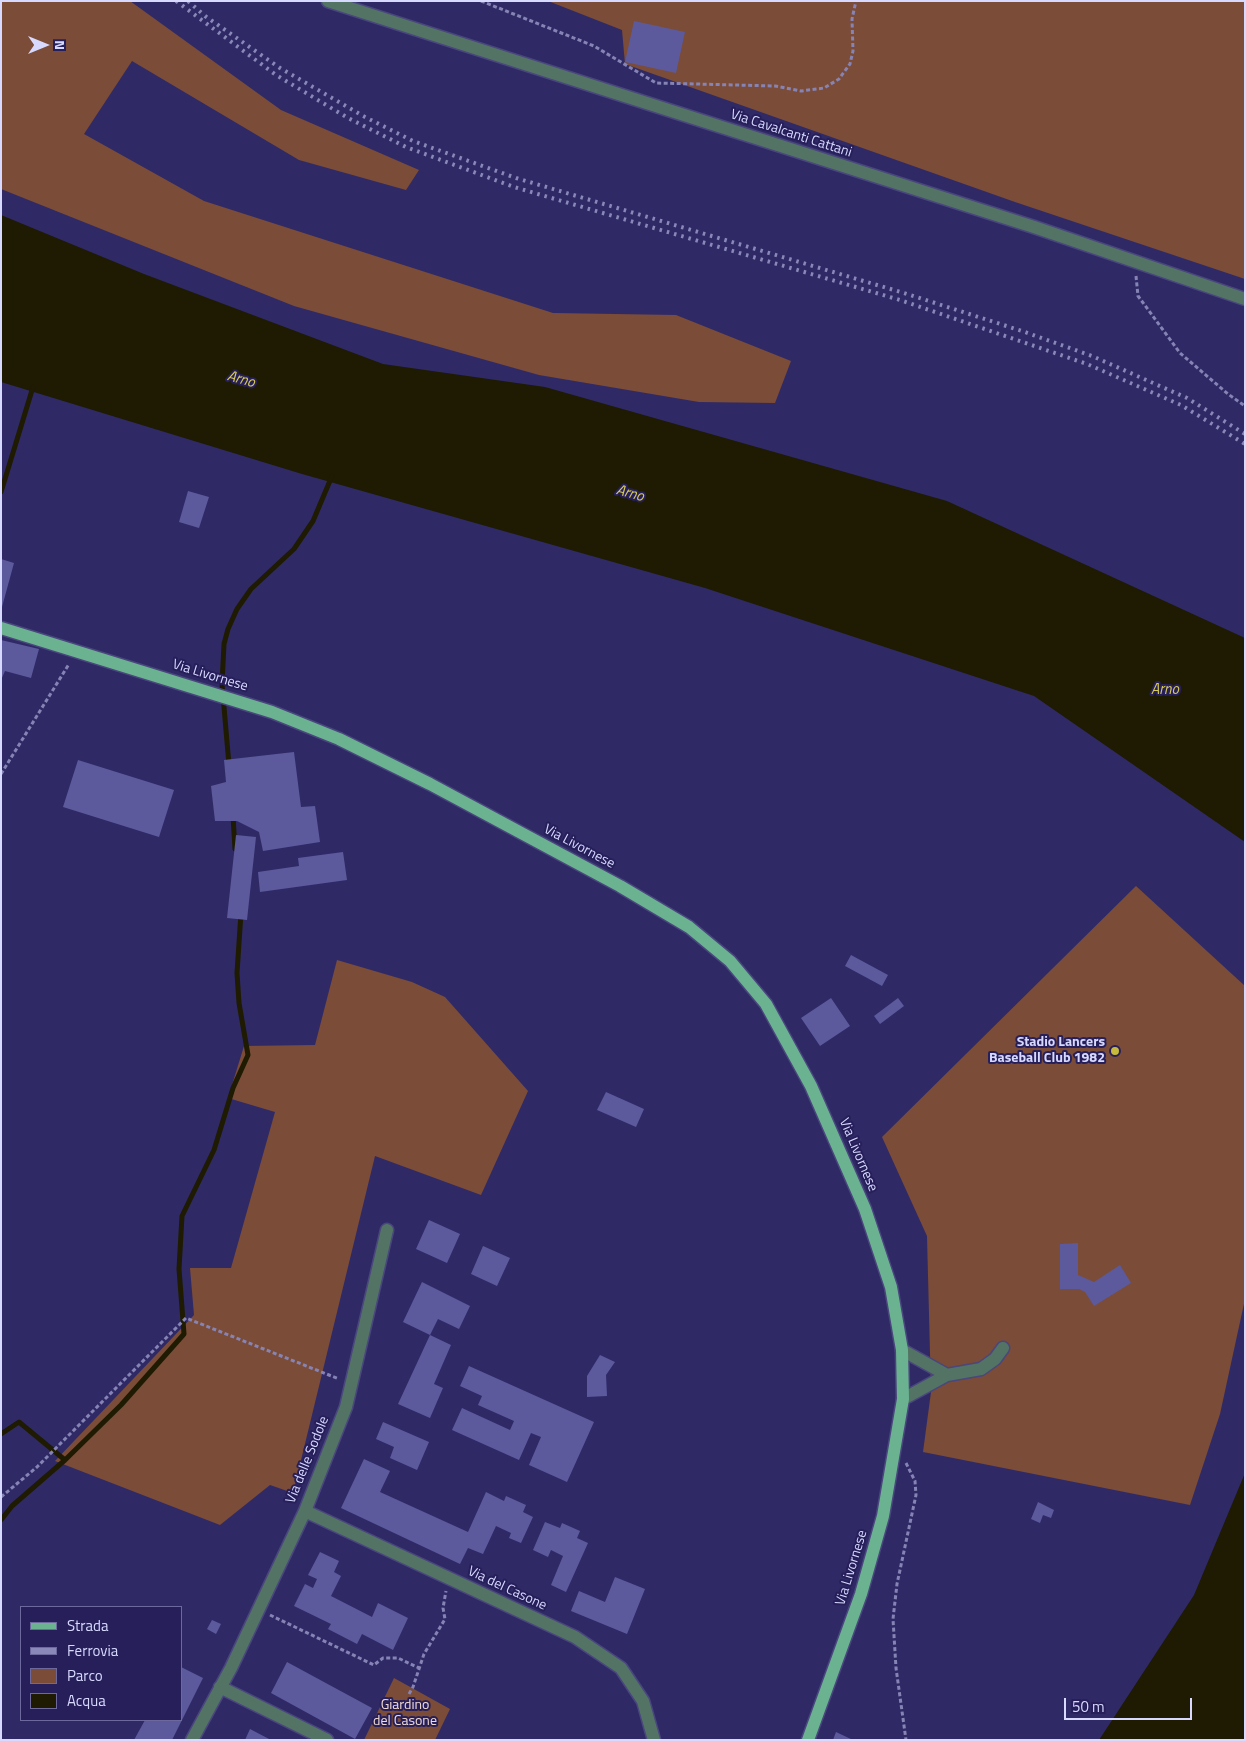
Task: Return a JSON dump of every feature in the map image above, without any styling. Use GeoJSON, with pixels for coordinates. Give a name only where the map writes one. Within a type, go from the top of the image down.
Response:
{"type":"FeatureCollection","features":[{"type":"Feature","properties":{"kind":"main road","name":"Via Livornese"},"geometry":{"type":"LineString","coordinates":[[1,628],[272,712],[339,740],[430,784],[661,909],[711,943],[730,961],[766,1004],[811,1086],[846,1163],[880,1252],[891,1287],[902,1350],[903,1399],[896,1451],[883,1516],[861,1594],[808,1740]]}},
{"type":"Feature","properties":{"kind":"street","name":"Via Cavalcanti Cattani"},"geometry":{"type":"LineString","coordinates":[[328,1],[1245,298]]}},
{"type":"Feature","properties":{"kind":"street","name":"Via delle Sodole"},"geometry":{"type":"LineString","coordinates":[[192,1740],[220,1688],[304,1511],[346,1407],[387,1230]]}},
{"type":"Feature","properties":{"kind":"street"},"geometry":{"type":"LineString","coordinates":[[903,1399],[947,1375],[981,1369],[995,1359],[1003,1348]]}},
{"type":"Feature","properties":{"kind":"street"},"geometry":{"type":"LineString","coordinates":[[902,1350],[947,1375]]}},
{"type":"Feature","properties":{"kind":"street","name":"Via del Casone"},"geometry":{"type":"LineString","coordinates":[[304,1511],[575,1637],[621,1668],[643,1701],[654,1740]]}},
{"type":"Feature","properties":{"kind":"street"},"geometry":{"type":"LineString","coordinates":[[220,1688],[327,1740]]}},
{"type":"Feature","properties":{"kind":"path"},"geometry":{"type":"LineString","coordinates":[[481,1],[594,46],[656,83],[774,86],[801,91],[824,88],[839,79],[850,64],[853,51],[852,19],[856,1]]}},
{"type":"Feature","properties":{"kind":"path"},"geometry":{"type":"LineString","coordinates":[[1135,261],[1138,296],[1180,353],[1245,406]]}},
{"type":"Feature","properties":{"kind":"path"},"geometry":{"type":"LineString","coordinates":[[1,774],[77,651]]}},
{"type":"Feature","properties":{"kind":"path"},"geometry":{"type":"LineString","coordinates":[[1,1497],[37,1467],[186,1318],[351,1384]]}},
{"type":"Feature","properties":{"kind":"path"},"geometry":{"type":"LineString","coordinates":[[896,1451],[909,1468],[915,1481],[916,1495],[897,1584],[892,1619],[896,1668],[906,1740]]}},
{"type":"Feature","properties":{"kind":"path"},"geometry":{"type":"LineString","coordinates":[[409,1694],[414,1687],[424,1654],[445,1619],[444,1608],[448,1578]]}},
{"type":"Feature","properties":{"kind":"path"},"geometry":{"type":"LineString","coordinates":[[258,1610],[374,1665],[383,1658],[398,1658],[419,1668]]}},
{"type":"Feature","properties":{"kind":"green space"},"geometry":{"type":"Polygon","coordinates":[[[1,1],[130,1],[281,110],[419,170],[406,190],[299,160],[132,61],[84,134],[204,201],[553,313],[676,315],[791,361],[775,403],[699,402],[539,375],[294,306],[1,189],[1,1]]]}},
{"type":"Feature","properties":{"kind":"green space"},"geometry":{"type":"Polygon","coordinates":[[[548,1],[1245,1],[1245,279],[1015,202],[625,64],[622,30],[548,1]]]}},
{"type":"Feature","properties":{"kind":"green space"},"geometry":{"type":"Polygon","coordinates":[[[1136,886],[1245,986],[1245,1299],[1220,1414],[1190,1505],[923,1452],[931,1392],[927,1236],[882,1137],[1136,886]]]}},
{"type":"Feature","properties":{"kind":"green space"},"geometry":{"type":"Polygon","coordinates":[[[337,960],[412,982],[445,997],[528,1091],[481,1195],[375,1156],[293,1493],[270,1485],[220,1525],[55,1461],[194,1315],[190,1268],[231,1268],[275,1112],[228,1098],[244,1046],[315,1045],[337,960]]]}},
{"type":"Feature","properties":{"kind":"green space","name":"Giardino del Casone"},"geometry":{"type":"Polygon","coordinates":[[[394,1678],[450,1709],[435,1740],[364,1740],[394,1678]]]}},
{"type":"Feature","properties":{"kind":"water","name":"Arno"},"geometry":{"type":"Polygon","coordinates":[[[1,215],[144,274],[383,364],[545,387],[947,501],[1245,638],[1245,842],[1034,696],[705,588],[302,474],[1,382],[1,215]]]}},
{"type":"Feature","properties":{"kind":"water"},"geometry":{"type":"Polygon","coordinates":[[[1245,1473],[1245,1740],[1099,1740],[1194,1595],[1245,1473]]]}},
{"type":"Feature","properties":{"kind":"building"},"geometry":{"type":"Polygon","coordinates":[[[634,21],[685,32],[676,73],[625,62],[634,21]]]}},
{"type":"Feature","properties":{"kind":"building"},"geometry":{"type":"Polygon","coordinates":[[[188,491],[209,497],[199,528],[179,522],[188,491]]]}},
{"type":"Feature","properties":{"kind":"building"},"geometry":{"type":"Polygon","coordinates":[[[1,559],[14,563],[2,607],[1,607],[1,559]]]}},
{"type":"Feature","properties":{"kind":"building"},"geometry":{"type":"Polygon","coordinates":[[[1,640],[39,649],[31,678],[5,671],[1,680],[1,640]]]}},
{"type":"Feature","properties":{"kind":"building"},"geometry":{"type":"Polygon","coordinates":[[[294,752],[301,807],[315,806],[320,842],[263,851],[259,832],[237,821],[215,821],[211,786],[226,782],[224,760],[294,752]]]}},
{"type":"Feature","properties":{"kind":"building"},"geometry":{"type":"Polygon","coordinates":[[[78,760],[174,790],[159,837],[63,807],[78,760]]]}},
{"type":"Feature","properties":{"kind":"building"},"geometry":{"type":"Polygon","coordinates":[[[236,835],[256,837],[247,920],[227,918],[236,835]]]}},
{"type":"Feature","properties":{"kind":"building"},"geometry":{"type":"Polygon","coordinates":[[[343,852],[347,880],[260,892],[258,872],[299,866],[298,858],[343,852]]]}},
{"type":"Feature","properties":{"kind":"building"},"geometry":{"type":"Polygon","coordinates":[[[851,955],[888,975],[882,986],[845,966],[851,955]]]}},
{"type":"Feature","properties":{"kind":"building"},"geometry":{"type":"Polygon","coordinates":[[[831,998],[850,1026],[820,1046],[801,1018],[831,998]]]}},
{"type":"Feature","properties":{"kind":"building"},"geometry":{"type":"Polygon","coordinates":[[[898,998],[904,1006],[880,1024],[874,1016],[898,998]]]}},
{"type":"Feature","properties":{"kind":"building"},"geometry":{"type":"Polygon","coordinates":[[[606,1092],[644,1109],[636,1127],[597,1110],[606,1092]]]}},
{"type":"Feature","properties":{"kind":"building"},"geometry":{"type":"Polygon","coordinates":[[[429,1220],[460,1234],[447,1263],[416,1249],[429,1220]]]}},
{"type":"Feature","properties":{"kind":"building"},"geometry":{"type":"Polygon","coordinates":[[[1078,1243],[1078,1275],[1094,1282],[1120,1265],[1131,1283],[1094,1306],[1085,1292],[1079,1289],[1060,1289],[1060,1244],[1078,1243]]]}},
{"type":"Feature","properties":{"kind":"building"},"geometry":{"type":"Polygon","coordinates":[[[483,1246],[510,1258],[497,1286],[471,1274],[483,1246]]]}},
{"type":"Feature","properties":{"kind":"building"},"geometry":{"type":"Polygon","coordinates":[[[422,1282],[470,1306],[459,1329],[438,1319],[430,1335],[403,1322],[422,1282]]]}},
{"type":"Feature","properties":{"kind":"building"},"geometry":{"type":"Polygon","coordinates":[[[430,1335],[451,1345],[434,1384],[443,1388],[430,1418],[398,1404],[430,1335]]]}},
{"type":"Feature","properties":{"kind":"building"},"geometry":{"type":"Polygon","coordinates":[[[600,1355],[615,1362],[606,1375],[607,1396],[587,1397],[587,1376],[600,1355]]]}},
{"type":"Feature","properties":{"kind":"building"},"geometry":{"type":"Polygon","coordinates":[[[469,1366],[594,1422],[567,1482],[529,1465],[541,1437],[531,1433],[519,1460],[452,1430],[462,1408],[510,1430],[514,1421],[478,1405],[482,1396],[460,1386],[469,1366]]]}},
{"type":"Feature","properties":{"kind":"building"},"geometry":{"type":"Polygon","coordinates":[[[383,1422],[429,1442],[417,1470],[390,1458],[394,1447],[376,1439],[383,1422]]]}},
{"type":"Feature","properties":{"kind":"building"},"geometry":{"type":"Polygon","coordinates":[[[364,1459],[390,1471],[380,1492],[468,1532],[486,1492],[504,1501],[506,1496],[526,1505],[523,1512],[533,1517],[521,1543],[509,1538],[511,1533],[496,1526],[483,1554],[468,1548],[460,1564],[341,1508],[364,1459]]]}},
{"type":"Feature","properties":{"kind":"building"},"geometry":{"type":"Polygon","coordinates":[[[1038,1502],[1054,1510],[1051,1518],[1043,1515],[1040,1523],[1031,1519],[1038,1502]]]}},
{"type":"Feature","properties":{"kind":"building"},"geometry":{"type":"Polygon","coordinates":[[[545,1522],[560,1528],[562,1523],[580,1531],[577,1538],[588,1543],[566,1592],[551,1585],[563,1556],[551,1550],[548,1557],[533,1550],[545,1522]]]}},
{"type":"Feature","properties":{"kind":"building"},"geometry":{"type":"Polygon","coordinates":[[[320,1552],[339,1561],[334,1572],[341,1576],[331,1596],[372,1617],[378,1603],[408,1618],[393,1650],[362,1634],[357,1644],[328,1629],[331,1624],[294,1606],[305,1584],[313,1588],[317,1579],[308,1575],[320,1552]]]}},
{"type":"Feature","properties":{"kind":"building"},"geometry":{"type":"Polygon","coordinates":[[[615,1577],[645,1589],[627,1634],[571,1611],[579,1591],[605,1602],[615,1577]]]}},
{"type":"Feature","properties":{"kind":"building"},"geometry":{"type":"Polygon","coordinates":[[[212,1620],[221,1624],[216,1634],[207,1629],[212,1620]]]}},
{"type":"Feature","properties":{"kind":"building"},"geometry":{"type":"Polygon","coordinates":[[[287,1662],[372,1708],[355,1739],[271,1693],[287,1662]]]}},
{"type":"Feature","properties":{"kind":"building"},"geometry":{"type":"Polygon","coordinates":[[[182,1668],[203,1678],[182,1720],[182,1668]]]}},
{"type":"Feature","properties":{"kind":"building"},"geometry":{"type":"Polygon","coordinates":[[[144,1721],[182,1721],[172,1740],[134,1740],[144,1721]]]}},
{"type":"Feature","properties":{"kind":"building"},"geometry":{"type":"Polygon","coordinates":[[[250,1729],[271,1740],[245,1740],[250,1729]]]}},
{"type":"Feature","properties":{"kind":"building"},"geometry":{"type":"Polygon","coordinates":[[[836,1732],[853,1740],[833,1740],[836,1732]]]}},
{"type":"Feature","properties":{"kind":"waterway"},"geometry":{"type":"LineString","coordinates":[[1,492],[33,387]]}},
{"type":"Feature","properties":{"kind":"waterway"},"geometry":{"type":"LineString","coordinates":[[229,765],[222,684],[224,644],[228,629],[237,609],[251,589],[294,549],[313,521],[332,476]]}},
{"type":"Feature","properties":{"kind":"waterway"},"geometry":{"type":"LineString","coordinates":[[233,816],[235,849]]}},
{"type":"Feature","properties":{"kind":"waterway"},"geometry":{"type":"LineString","coordinates":[[1,1520],[12,1506],[65,1460],[121,1405],[184,1334],[179,1269],[182,1216],[214,1150],[233,1088],[248,1055],[239,1003],[237,973],[241,913]]}},
{"type":"Feature","properties":{"kind":"waterway"},"geometry":{"type":"LineString","coordinates":[[1,1434],[19,1422],[65,1460]]}},
{"type":"Feature","properties":{"kind":"railway"},"geometry":{"type":"LineString","coordinates":[[176,1],[276,75],[348,118],[406,147],[514,187],[900,300],[1087,364],[1181,405],[1245,444]]}},
{"type":"Feature","properties":{"kind":"railway"},"geometry":{"type":"LineString","coordinates":[[188,1],[205,16],[280,68],[363,116],[413,141],[516,178],[904,293],[1022,331],[1092,356],[1187,398],[1245,434]]}},
{"type":"Feature","properties":{"kind":"place","name":"Stadio Lancers Baseball Club 1982"},"geometry":{"type":"Point","coordinates":[1115,1051]}}]}
